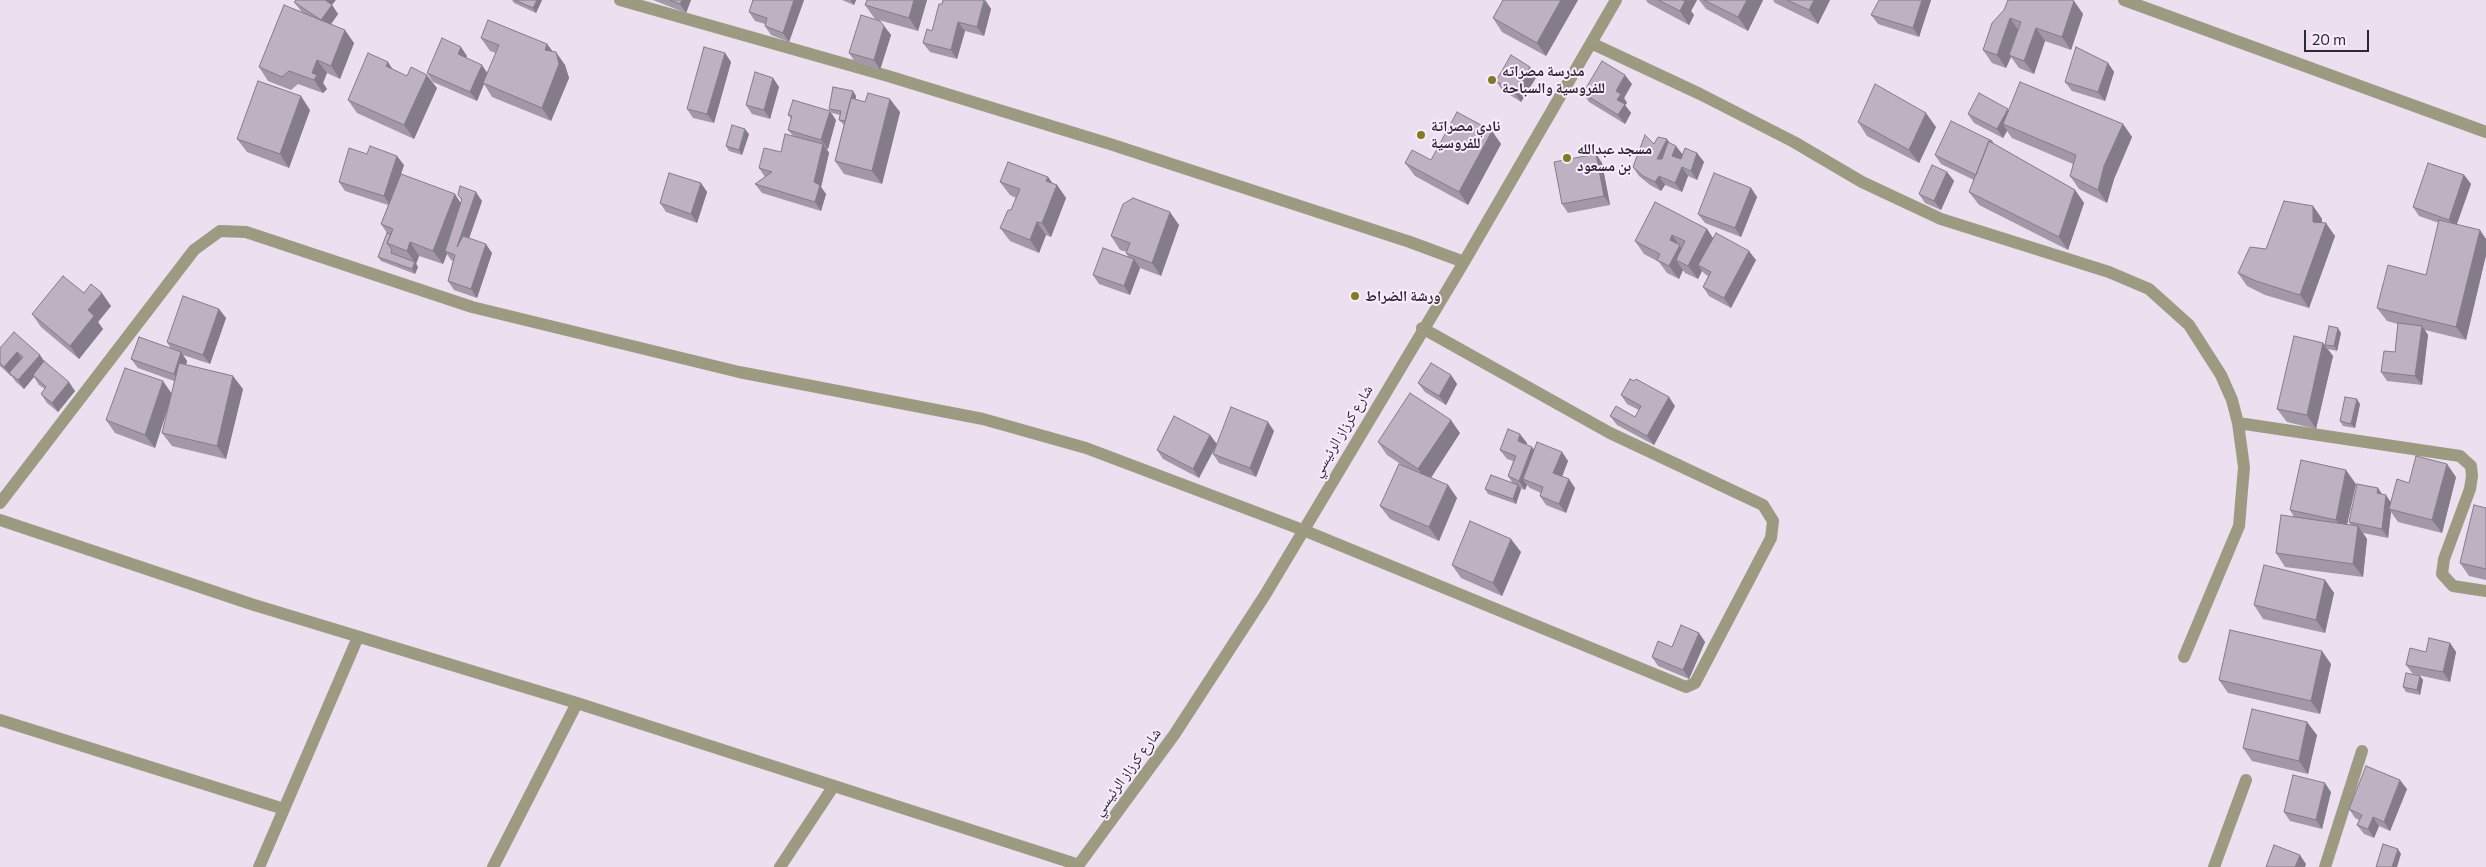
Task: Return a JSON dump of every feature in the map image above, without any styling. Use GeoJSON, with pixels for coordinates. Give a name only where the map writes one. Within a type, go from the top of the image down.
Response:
{"type":"FeatureCollection","features":[{"type":"Feature","properties":{"kind":"street"},"geometry":{"type":"LineString","coordinates":[[620,0],[888,76],[1110,144],[1410,242],[1464,262]]}},
{"type":"Feature","properties":{"kind":"street","name":"شارع كرزاز الرئيسي"},"geometry":{"type":"LineString","coordinates":[[1078,866],[1174,735],[1265,595],[1422,328],[1464,262],[1616,0]]}},
{"type":"Feature","properties":{"kind":"street"},"geometry":{"type":"LineString","coordinates":[[2124,0],[2486,132]]}},
{"type":"Feature","properties":{"kind":"street"},"geometry":{"type":"LineString","coordinates":[[1591,43],[1700,94],[1794,142],[1862,182],[1941,219],[2110,272],[2149,289],[2189,325],[2221,375],[2232,400],[2238,423],[2244,467],[2239,526],[2184,657]]}},
{"type":"Feature","properties":{"kind":"street"},"geometry":{"type":"LineString","coordinates":[[0,503],[194,250],[220,231],[246,232],[472,307],[739,372],[983,419],[1086,448],[1303,530],[1686,687],[1696,683],[1772,538],[1773,520],[1763,505],[1610,432],[1422,328]]}},
{"type":"Feature","properties":{"kind":"street"},"geometry":{"type":"LineString","coordinates":[[2238,423],[2460,456],[2471,466],[2472,476],[2467,498],[2444,559],[2442,574],[2453,586],[2486,590]]}},
{"type":"Feature","properties":{"kind":"street"},"geometry":{"type":"LineString","coordinates":[[0,520],[251,604],[577,703],[1078,866]]}},
{"type":"Feature","properties":{"kind":"street"},"geometry":{"type":"LineString","coordinates":[[259,867],[358,637]]}},
{"type":"Feature","properties":{"kind":"street"},"geometry":{"type":"LineString","coordinates":[[493,867],[577,703]]}},
{"type":"Feature","properties":{"kind":"street"},"geometry":{"type":"LineString","coordinates":[[0,720],[284,810]]}},
{"type":"Feature","properties":{"kind":"street"},"geometry":{"type":"LineString","coordinates":[[2325,867],[2362,751]]}},
{"type":"Feature","properties":{"kind":"street"},"geometry":{"type":"LineString","coordinates":[[2214,867],[2246,780]]}},
{"type":"Feature","properties":{"kind":"street"},"geometry":{"type":"LineString","coordinates":[[780,867],[833,787]]}},
{"type":"Feature","properties":{"kind":"building"},"geometry":{"type":"Polygon","coordinates":[[[296,0],[325,0],[332,5],[321,20],[294,2],[296,0]]]}},
{"type":"Feature","properties":{"kind":"building"},"geometry":{"type":"Polygon","coordinates":[[[515,0],[537,0],[533,8],[515,0]]]}},
{"type":"Feature","properties":{"kind":"building"},"geometry":{"type":"Polygon","coordinates":[[[670,0],[682,0],[680,4],[670,0]]]}},
{"type":"Feature","properties":{"kind":"building"},"geometry":{"type":"Polygon","coordinates":[[[753,0],[794,0],[783,33],[765,26],[767,18],[749,12],[753,0]]]}},
{"type":"Feature","properties":{"kind":"building"},"geometry":{"type":"Polygon","coordinates":[[[867,0],[914,0],[909,18],[865,5],[867,0]]]}},
{"type":"Feature","properties":{"kind":"building"},"geometry":{"type":"Polygon","coordinates":[[[943,0],[984,0],[977,27],[958,22],[951,50],[923,43],[927,29],[932,31],[939,4],[942,4],[943,0]]]}},
{"type":"Feature","properties":{"kind":"building"},"geometry":{"type":"Polygon","coordinates":[[[1503,0],[1561,0],[1537,43],[1493,18],[1503,0]]]}},
{"type":"Feature","properties":{"kind":"building"},"geometry":{"type":"Polygon","coordinates":[[[1658,0],[1682,0],[1685,1],[1680,11],[1658,0]]]}},
{"type":"Feature","properties":{"kind":"building"},"geometry":{"type":"Polygon","coordinates":[[[1704,0],[1747,0],[1738,17],[1704,0]]]}},
{"type":"Feature","properties":{"kind":"building"},"geometry":{"type":"Polygon","coordinates":[[[1787,0],[1814,0],[1809,10],[1787,0]]]}},
{"type":"Feature","properties":{"kind":"building"},"geometry":{"type":"Polygon","coordinates":[[[1879,0],[1922,0],[1913,28],[1871,15],[1879,0]]]}},
{"type":"Feature","properties":{"kind":"building"},"geometry":{"type":"Polygon","coordinates":[[[2008,0],[2074,1],[2062,37],[2036,28],[2024,61],[2009,55],[2021,22],[2010,18],[1997,55],[1983,50],[1992,23],[2004,10],[2008,0]]]}},
{"type":"Feature","properties":{"kind":"building"},"geometry":{"type":"Polygon","coordinates":[[[284,5],[345,30],[331,66],[317,60],[312,73],[317,75],[314,80],[289,71],[282,77],[259,67],[284,5]]]}},
{"type":"Feature","properties":{"kind":"building"},"geometry":{"type":"Polygon","coordinates":[[[861,15],[880,21],[884,26],[874,60],[849,53],[861,15]]]}},
{"type":"Feature","properties":{"kind":"building"},"geometry":{"type":"Polygon","coordinates":[[[488,20],[547,44],[545,50],[556,52],[559,64],[542,108],[483,83],[499,45],[481,38],[488,20]]]}},
{"type":"Feature","properties":{"kind":"building"},"geometry":{"type":"Polygon","coordinates":[[[442,38],[461,47],[458,54],[482,65],[470,92],[427,73],[442,38]]]}},
{"type":"Feature","properties":{"kind":"building"},"geometry":{"type":"Polygon","coordinates":[[[704,47],[725,53],[707,114],[687,109],[704,47]]]}},
{"type":"Feature","properties":{"kind":"building"},"geometry":{"type":"Polygon","coordinates":[[[2076,47],[2108,63],[2098,92],[2065,82],[2076,47]]]}},
{"type":"Feature","properties":{"kind":"building"},"geometry":{"type":"Polygon","coordinates":[[[368,53],[388,62],[386,66],[407,76],[411,67],[427,75],[404,125],[348,100],[368,53]]]}},
{"type":"Feature","properties":{"kind":"building"},"geometry":{"type":"Polygon","coordinates":[[[1511,55],[1530,67],[1515,93],[1496,81],[1511,55]]]}},
{"type":"Feature","properties":{"kind":"building"},"geometry":{"type":"Polygon","coordinates":[[[1602,61],[1625,75],[1616,91],[1621,94],[1617,100],[1625,104],[1618,115],[1583,93],[1602,61]]]}},
{"type":"Feature","properties":{"kind":"building"},"geometry":{"type":"Polygon","coordinates":[[[755,72],[773,78],[764,110],[746,105],[755,72]]]}},
{"type":"Feature","properties":{"kind":"building"},"geometry":{"type":"Polygon","coordinates":[[[258,81],[301,96],[280,154],[237,139],[258,81]]]}},
{"type":"Feature","properties":{"kind":"building"},"geometry":{"type":"Polygon","coordinates":[[[2020,82],[2123,124],[2104,166],[2098,190],[2070,176],[2076,155],[2003,124],[2020,82]]]}},
{"type":"Feature","properties":{"kind":"building"},"geometry":{"type":"Polygon","coordinates":[[[1875,84],[1926,113],[1909,150],[1858,122],[1875,84]]]}},
{"type":"Feature","properties":{"kind":"building"},"geometry":{"type":"Polygon","coordinates":[[[833,87],[853,91],[845,121],[839,120],[841,111],[829,109],[833,87]]]}},
{"type":"Feature","properties":{"kind":"building"},"geometry":{"type":"Polygon","coordinates":[[[868,93],[890,99],[872,171],[835,161],[851,98],[865,102],[868,93]]]}},
{"type":"Feature","properties":{"kind":"building"},"geometry":{"type":"Polygon","coordinates":[[[1979,93],[2008,109],[1997,129],[1968,114],[1979,93]]]}},
{"type":"Feature","properties":{"kind":"building"},"geometry":{"type":"Polygon","coordinates":[[[793,100],[830,111],[821,140],[788,130],[792,116],[788,115],[793,100]]]}},
{"type":"Feature","properties":{"kind":"building"},"geometry":{"type":"Polygon","coordinates":[[[1457,112],[1492,131],[1459,192],[1405,163],[1412,150],[1431,160],[1457,112]]]}},
{"type":"Feature","properties":{"kind":"building"},"geometry":{"type":"Polygon","coordinates":[[[1951,121],[1992,141],[1992,143],[1989,141],[1976,175],[1935,155],[1951,121]]]}},
{"type":"Feature","properties":{"kind":"building"},"geometry":{"type":"Polygon","coordinates":[[[732,125],[745,129],[739,150],[726,146],[732,125]]]}},
{"type":"Feature","properties":{"kind":"building"},"geometry":{"type":"Polygon","coordinates":[[[785,134],[823,144],[814,182],[820,185],[815,202],[755,184],[772,172],[759,168],[764,148],[781,152],[785,134]]]}},
{"type":"Feature","properties":{"kind":"building"},"geometry":{"type":"Polygon","coordinates":[[[1645,135],[1654,144],[1658,137],[1667,139],[1657,159],[1662,159],[1668,142],[1676,146],[1672,156],[1681,159],[1685,148],[1697,153],[1691,171],[1682,167],[1675,183],[1659,176],[1655,182],[1643,176],[1633,167],[1645,135]]]}},
{"type":"Feature","properties":{"kind":"building"},"geometry":{"type":"Polygon","coordinates":[[[1989,141],[2075,190],[2059,237],[1969,192],[1989,141]]]}},
{"type":"Feature","properties":{"kind":"building"},"geometry":{"type":"Polygon","coordinates":[[[370,146],[397,156],[384,196],[339,182],[349,148],[367,154],[370,146]]]}},
{"type":"Feature","properties":{"kind":"building"},"geometry":{"type":"Polygon","coordinates":[[[1596,154],[1604,196],[1562,204],[1554,162],[1596,154]]]}},
{"type":"Feature","properties":{"kind":"building"},"geometry":{"type":"Polygon","coordinates":[[[1008,162],[1048,177],[1046,181],[1057,185],[1042,223],[1037,222],[1030,240],[1000,228],[1008,210],[1011,210],[1020,189],[1000,182],[1008,162]]]}},
{"type":"Feature","properties":{"kind":"building"},"geometry":{"type":"Polygon","coordinates":[[[2428,163],[2464,175],[2449,220],[2413,207],[2428,163]]]}},
{"type":"Feature","properties":{"kind":"building"},"geometry":{"type":"Polygon","coordinates":[[[1932,165],[1947,172],[1934,201],[1919,194],[1932,165]]]}},
{"type":"Feature","properties":{"kind":"building"},"geometry":{"type":"Polygon","coordinates":[[[669,173],[701,183],[691,214],[660,203],[669,173]]]}},
{"type":"Feature","properties":{"kind":"building"},"geometry":{"type":"Polygon","coordinates":[[[1714,173],[1751,188],[1735,228],[1698,214],[1714,173]]]}},
{"type":"Feature","properties":{"kind":"building"},"geometry":{"type":"Polygon","coordinates":[[[401,174],[455,194],[433,251],[410,242],[407,251],[387,243],[393,229],[381,224],[401,174]]]}},
{"type":"Feature","properties":{"kind":"building"},"geometry":{"type":"Polygon","coordinates":[[[460,186],[476,192],[457,247],[463,236],[486,244],[471,289],[448,281],[455,255],[445,251],[462,199],[458,195],[460,186]]]}},
{"type":"Feature","properties":{"kind":"building"},"geometry":{"type":"Polygon","coordinates":[[[1133,198],[1170,212],[1152,263],[1126,253],[1130,243],[1111,236],[1123,204],[1133,198]]]}},
{"type":"Feature","properties":{"kind":"building"},"geometry":{"type":"Polygon","coordinates":[[[2284,201],[2313,206],[2313,222],[2326,223],[2300,295],[2256,281],[2238,273],[2250,247],[2266,249],[2284,201]]]}},
{"type":"Feature","properties":{"kind":"building"},"geometry":{"type":"Polygon","coordinates":[[[1655,202],[1707,229],[1688,266],[1676,260],[1685,241],[1672,235],[1670,240],[1680,245],[1669,266],[1657,260],[1660,254],[1635,241],[1655,202]]]}},
{"type":"Feature","properties":{"kind":"building"},"geometry":{"type":"Polygon","coordinates":[[[2439,220],[2480,230],[2456,327],[2377,308],[2388,265],[2426,275],[2439,220]]]}},
{"type":"Feature","properties":{"kind":"building"},"geometry":{"type":"Polygon","coordinates":[[[387,233],[391,234],[387,243],[392,250],[391,253],[415,262],[412,269],[378,257],[387,233]]]}},
{"type":"Feature","properties":{"kind":"building"},"geometry":{"type":"Polygon","coordinates":[[[1716,233],[1749,251],[1724,298],[1703,287],[1711,272],[1698,265],[1716,233]]]}},
{"type":"Feature","properties":{"kind":"building"},"geometry":{"type":"Polygon","coordinates":[[[1103,248],[1134,259],[1124,286],[1093,275],[1103,248]]]}},
{"type":"Feature","properties":{"kind":"building"},"geometry":{"type":"Polygon","coordinates":[[[63,276],[84,293],[91,284],[102,293],[88,310],[94,316],[70,346],[32,314],[63,276]]]}},
{"type":"Feature","properties":{"kind":"building"},"geometry":{"type":"Polygon","coordinates":[[[183,296],[219,309],[203,355],[167,342],[183,296]]]}},
{"type":"Feature","properties":{"kind":"building"},"geometry":{"type":"Polygon","coordinates":[[[2398,323],[2422,326],[2415,376],[2381,372],[2384,351],[2395,352],[2398,323]]]}},
{"type":"Feature","properties":{"kind":"building"},"geometry":{"type":"Polygon","coordinates":[[[2329,326],[2338,328],[2334,346],[2325,345],[2329,326]]]}},
{"type":"Feature","properties":{"kind":"building"},"geometry":{"type":"Polygon","coordinates":[[[14,332],[40,355],[18,380],[9,373],[23,357],[17,352],[4,367],[0,363],[0,348],[14,332]]]}},
{"type":"Feature","properties":{"kind":"building"},"geometry":{"type":"Polygon","coordinates":[[[2294,336],[2323,343],[2307,415],[2277,409],[2294,336]]]}},
{"type":"Feature","properties":{"kind":"building"},"geometry":{"type":"Polygon","coordinates":[[[139,337],[181,352],[174,374],[131,359],[139,337]]]}},
{"type":"Feature","properties":{"kind":"building"},"geometry":{"type":"Polygon","coordinates":[[[44,361],[69,382],[52,403],[41,394],[46,387],[33,375],[44,361]]]}},
{"type":"Feature","properties":{"kind":"building"},"geometry":{"type":"Polygon","coordinates":[[[179,363],[233,376],[217,446],[162,433],[179,363]]]}},
{"type":"Feature","properties":{"kind":"building"},"geometry":{"type":"Polygon","coordinates":[[[1431,363],[1451,375],[1439,396],[1418,383],[1431,363]]]}},
{"type":"Feature","properties":{"kind":"building"},"geometry":{"type":"Polygon","coordinates":[[[125,368],[163,381],[145,435],[106,420],[125,368]]]}},
{"type":"Feature","properties":{"kind":"building"},"geometry":{"type":"Polygon","coordinates":[[[1630,379],[1634,381],[1636,379],[1669,397],[1647,436],[1610,416],[1616,406],[1635,417],[1641,406],[1621,395],[1630,379]]]}},
{"type":"Feature","properties":{"kind":"building"},"geometry":{"type":"Polygon","coordinates":[[[1410,393],[1451,420],[1418,469],[1378,442],[1410,393]]]}},
{"type":"Feature","properties":{"kind":"building"},"geometry":{"type":"Polygon","coordinates":[[[2345,397],[2357,399],[2351,424],[2340,421],[2345,397]]]}},
{"type":"Feature","properties":{"kind":"building"},"geometry":{"type":"Polygon","coordinates":[[[1231,407],[1268,422],[1250,468],[1213,454],[1231,407]]]}},
{"type":"Feature","properties":{"kind":"building"},"geometry":{"type":"Polygon","coordinates":[[[1174,416],[1210,435],[1193,469],[1157,450],[1174,416]]]}},
{"type":"Feature","properties":{"kind":"building"},"geometry":{"type":"Polygon","coordinates":[[[1508,429],[1520,434],[1518,441],[1532,447],[1519,481],[1508,476],[1516,456],[1500,450],[1508,429]]]}},
{"type":"Feature","properties":{"kind":"building"},"geometry":{"type":"Polygon","coordinates":[[[1537,442],[1562,452],[1553,473],[1569,479],[1559,504],[1540,496],[1543,487],[1523,479],[1537,442]]]}},
{"type":"Feature","properties":{"kind":"building"},"geometry":{"type":"Polygon","coordinates":[[[2416,456],[2447,464],[2432,520],[2389,509],[2397,479],[2409,483],[2416,456]]]}},
{"type":"Feature","properties":{"kind":"building"},"geometry":{"type":"Polygon","coordinates":[[[2301,460],[2346,470],[2336,520],[2290,510],[2301,460]]]}},
{"type":"Feature","properties":{"kind":"building"},"geometry":{"type":"Polygon","coordinates":[[[1399,464],[1448,485],[1429,527],[1380,506],[1399,464]]]}},
{"type":"Feature","properties":{"kind":"building"},"geometry":{"type":"Polygon","coordinates":[[[1491,475],[1518,485],[1513,499],[1485,489],[1491,475]]]}},
{"type":"Feature","properties":{"kind":"building"},"geometry":{"type":"Polygon","coordinates":[[[2357,484],[2378,488],[2377,493],[2386,495],[2382,529],[2349,522],[2357,484]]]}},
{"type":"Feature","properties":{"kind":"building"},"geometry":{"type":"Polygon","coordinates":[[[2474,505],[2486,508],[2486,569],[2460,563],[2474,505]]]}},
{"type":"Feature","properties":{"kind":"building"},"geometry":{"type":"Polygon","coordinates":[[[2281,515],[2358,526],[2353,564],[2276,553],[2281,515]]]}},
{"type":"Feature","properties":{"kind":"building"},"geometry":{"type":"Polygon","coordinates":[[[1470,521],[1511,539],[1493,583],[1452,565],[1470,521]]]}},
{"type":"Feature","properties":{"kind":"building"},"geometry":{"type":"Polygon","coordinates":[[[2264,565],[2325,580],[2316,620],[2254,605],[2264,565]]]}},
{"type":"Feature","properties":{"kind":"building"},"geometry":{"type":"Polygon","coordinates":[[[1681,625],[1699,633],[1683,670],[1652,657],[1658,641],[1672,647],[1681,625]]]}},
{"type":"Feature","properties":{"kind":"building"},"geometry":{"type":"Polygon","coordinates":[[[2230,630],[2322,651],[2311,701],[2219,680],[2230,630]]]}},
{"type":"Feature","properties":{"kind":"building"},"geometry":{"type":"Polygon","coordinates":[[[2429,638],[2450,643],[2443,672],[2406,665],[2410,648],[2426,652],[2429,638]]]}},
{"type":"Feature","properties":{"kind":"building"},"geometry":{"type":"Polygon","coordinates":[[[2406,673],[2420,676],[2417,690],[2403,687],[2406,673]]]}},
{"type":"Feature","properties":{"kind":"building"},"geometry":{"type":"Polygon","coordinates":[[[2252,709],[2307,722],[2299,761],[2243,748],[2252,709]]]}},
{"type":"Feature","properties":{"kind":"building"},"geometry":{"type":"Polygon","coordinates":[[[2366,766],[2400,780],[2384,822],[2373,817],[2368,829],[2357,825],[2362,815],[2349,809],[2366,766]]]}},
{"type":"Feature","properties":{"kind":"building"},"geometry":{"type":"Polygon","coordinates":[[[2293,775],[2325,783],[2316,820],[2284,812],[2293,775]]]}},
{"type":"Feature","properties":{"kind":"building"},"geometry":{"type":"Polygon","coordinates":[[[2383,844],[2398,849],[2392,867],[2376,867],[2383,844]]]}},
{"type":"Feature","properties":{"kind":"building"},"geometry":{"type":"Polygon","coordinates":[[[2274,845],[2300,855],[2295,867],[2266,867],[2274,845]]]}},
{"type":"Feature","properties":{"kind":"place","name":"مدرسة مصراته للفروسية والسباحة"},"geometry":{"type":"Point","coordinates":[1492,80]}},
{"type":"Feature","properties":{"kind":"place","name":"نادي مصراتة للفروسية"},"geometry":{"type":"Point","coordinates":[1421,135]}},
{"type":"Feature","properties":{"kind":"place","name":"مسجد عبدالله بن مسعود"},"geometry":{"type":"Point","coordinates":[1567,158]}},
{"type":"Feature","properties":{"kind":"place","name":"ورشة الضراط"},"geometry":{"type":"Point","coordinates":[1355,296]}}]}
